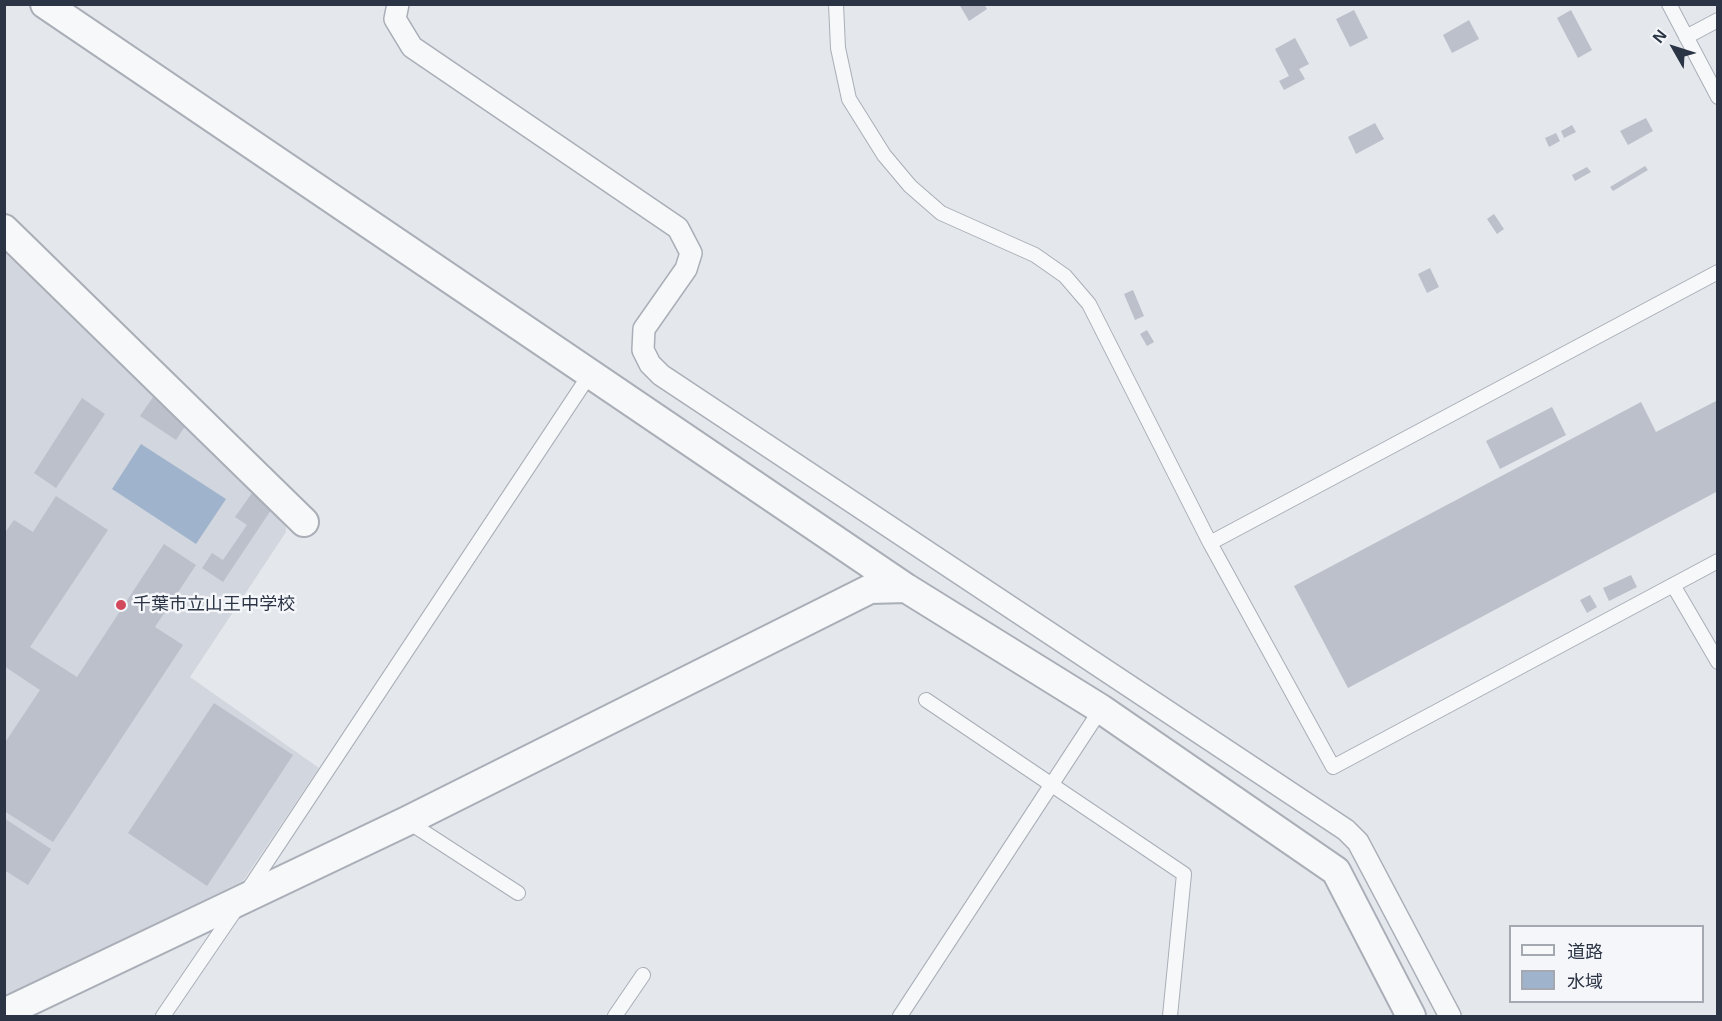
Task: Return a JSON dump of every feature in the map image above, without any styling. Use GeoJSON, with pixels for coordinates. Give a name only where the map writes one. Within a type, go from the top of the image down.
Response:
{"type":"FeatureCollection","features":[{"type":"Feature","properties":{"kind":"street"},"geometry":{"type":"LineString","coordinates":[[45,4],[906,588],[1101,709],[1336,872],[1411,1017]]}},
{"type":"Feature","properties":{"kind":"street"},"geometry":{"type":"LineString","coordinates":[[398,4],[395,20],[412,47],[678,228],[690,253],[686,269],[644,329],[643,350],[650,364],[661,375],[1346,830],[1358,842],[1450,1017]]}},
{"type":"Feature","properties":{"kind":"street"},"geometry":{"type":"LineString","coordinates":[[4,230],[304,522]]}},
{"type":"Feature","properties":{"kind":"street"},"geometry":{"type":"LineString","coordinates":[[4,1013],[407,821],[870,590],[906,588]]}},
{"type":"Feature","properties":{"kind":"lane"},"geometry":{"type":"LineString","coordinates":[[836,4],[838,48],[849,99],[884,155],[910,186],[941,213],[1035,255],[1065,276],[1089,304],[1210,543],[1333,767],[1718,561]]}},
{"type":"Feature","properties":{"kind":"lane"},"geometry":{"type":"LineString","coordinates":[[1669,4],[1718,97]]}},
{"type":"Feature","properties":{"kind":"lane"},"geometry":{"type":"LineString","coordinates":[[1686,37],[1718,20]]}},
{"type":"Feature","properties":{"kind":"lane"},"geometry":{"type":"LineString","coordinates":[[1210,543],[1718,272]]}},
{"type":"Feature","properties":{"kind":"lane"},"geometry":{"type":"LineString","coordinates":[[163,1017],[590,374]]}},
{"type":"Feature","properties":{"kind":"lane"},"geometry":{"type":"LineString","coordinates":[[1673,585],[1718,662]]}},
{"type":"Feature","properties":{"kind":"lane"},"geometry":{"type":"LineString","coordinates":[[926,700],[1184,874],[1170,1017]]}},
{"type":"Feature","properties":{"kind":"lane"},"geometry":{"type":"LineString","coordinates":[[900,1017],[1101,709]]}},
{"type":"Feature","properties":{"kind":"lane"},"geometry":{"type":"LineString","coordinates":[[407,821],[518,893]]}},
{"type":"Feature","properties":{"kind":"lane"},"geometry":{"type":"LineString","coordinates":[[615,1017],[643,975]]}},
{"type":"Feature","properties":{"kind":"shaded area","name":"千葉市立山王中学校"},"geometry":{"type":"Polygon","coordinates":[[[4,243],[285,515],[286,532],[190,677],[319,768],[243,881],[5,996],[4,243]]]}},
{"type":"Feature","properties":{"kind":"water"},"geometry":{"type":"Polygon","coordinates":[[[141,444],[226,499],[196,544],[112,489],[141,444]]]}},
{"type":"Feature","properties":{"kind":"building"},"geometry":{"type":"Polygon","coordinates":[[[959,4],[984,4],[987,9],[969,21],[959,4]]]}},
{"type":"Feature","properties":{"kind":"building"},"geometry":{"type":"Polygon","coordinates":[[[1354,10],[1368,38],[1350,47],[1336,19],[1354,10]]]}},
{"type":"Feature","properties":{"kind":"building"},"geometry":{"type":"Polygon","coordinates":[[[1571,10],[1592,50],[1578,58],[1557,18],[1571,10]]]}},
{"type":"Feature","properties":{"kind":"building"},"geometry":{"type":"Polygon","coordinates":[[[1469,20],[1479,39],[1452,53],[1443,35],[1469,20]]]}},
{"type":"Feature","properties":{"kind":"building"},"geometry":{"type":"Polygon","coordinates":[[[1295,38],[1309,64],[1299,69],[1305,79],[1284,90],[1279,81],[1289,76],[1275,49],[1295,38]]]}},
{"type":"Feature","properties":{"kind":"building"},"geometry":{"type":"Polygon","coordinates":[[[1646,118],[1653,131],[1628,145],[1620,131],[1646,118]]]}},
{"type":"Feature","properties":{"kind":"building"},"geometry":{"type":"Polygon","coordinates":[[[1375,123],[1384,139],[1356,154],[1348,137],[1375,123]]]}},
{"type":"Feature","properties":{"kind":"building"},"geometry":{"type":"Polygon","coordinates":[[[1572,125],[1576,132],[1564,138],[1561,131],[1572,125]]]}},
{"type":"Feature","properties":{"kind":"building"},"geometry":{"type":"Polygon","coordinates":[[[1556,133],[1560,141],[1549,147],[1545,138],[1556,133]]]}},
{"type":"Feature","properties":{"kind":"building"},"geometry":{"type":"Polygon","coordinates":[[[1645,166],[1648,170],[1613,191],[1610,187],[1645,166]]]}},
{"type":"Feature","properties":{"kind":"building"},"geometry":{"type":"Polygon","coordinates":[[[1587,167],[1591,172],[1575,181],[1572,175],[1587,167]]]}},
{"type":"Feature","properties":{"kind":"building"},"geometry":{"type":"Polygon","coordinates":[[[1494,214],[1504,229],[1497,234],[1487,219],[1494,214]]]}},
{"type":"Feature","properties":{"kind":"building"},"geometry":{"type":"Polygon","coordinates":[[[1430,268],[1439,287],[1427,293],[1418,274],[1430,268]]]}},
{"type":"Feature","properties":{"kind":"building"},"geometry":{"type":"Polygon","coordinates":[[[1133,290],[1144,316],[1135,320],[1124,294],[1133,290]]]}},
{"type":"Feature","properties":{"kind":"building"},"geometry":{"type":"Polygon","coordinates":[[[1147,330],[1154,342],[1147,346],[1140,334],[1147,330]]]}},
{"type":"Feature","properties":{"kind":"building"},"geometry":{"type":"Polygon","coordinates":[[[153,397],[189,420],[176,440],[140,416],[153,397]]]}},
{"type":"Feature","properties":{"kind":"building"},"geometry":{"type":"Polygon","coordinates":[[[82,398],[105,414],[56,488],[34,473],[82,398]]]}},
{"type":"Feature","properties":{"kind":"building"},"geometry":{"type":"Polygon","coordinates":[[[1718,400],[1718,491],[1348,688],[1294,586],[1641,402],[1656,432],[1718,400]]]}},
{"type":"Feature","properties":{"kind":"building"},"geometry":{"type":"Polygon","coordinates":[[[1552,407],[1566,435],[1500,469],[1486,441],[1552,407]]]}},
{"type":"Feature","properties":{"kind":"building"},"geometry":{"type":"Polygon","coordinates":[[[252,493],[273,507],[223,582],[202,568],[212,553],[223,560],[247,525],[235,517],[252,493]]]}},
{"type":"Feature","properties":{"kind":"building"},"geometry":{"type":"Polygon","coordinates":[[[56,496],[108,530],[30,647],[77,677],[164,544],[196,565],[155,627],[183,645],[53,842],[4,811],[4,744],[40,690],[4,666],[4,534],[14,520],[33,532],[56,496]]]}},
{"type":"Feature","properties":{"kind":"building"},"geometry":{"type":"Polygon","coordinates":[[[1631,575],[1637,587],[1609,601],[1603,588],[1631,575]]]}},
{"type":"Feature","properties":{"kind":"building"},"geometry":{"type":"Polygon","coordinates":[[[1590,595],[1597,607],[1587,613],[1580,600],[1590,595]]]}},
{"type":"Feature","properties":{"kind":"building"},"geometry":{"type":"Polygon","coordinates":[[[214,703],[293,755],[207,886],[128,833],[214,703]]]}},
{"type":"Feature","properties":{"kind":"building"},"geometry":{"type":"Polygon","coordinates":[[[4,818],[51,849],[28,885],[4,870],[4,818]]]}},
{"type":"Feature","properties":{"kind":"place","name":"千葉市立山王中学校"},"geometry":{"type":"Point","coordinates":[121,605]}}]}
